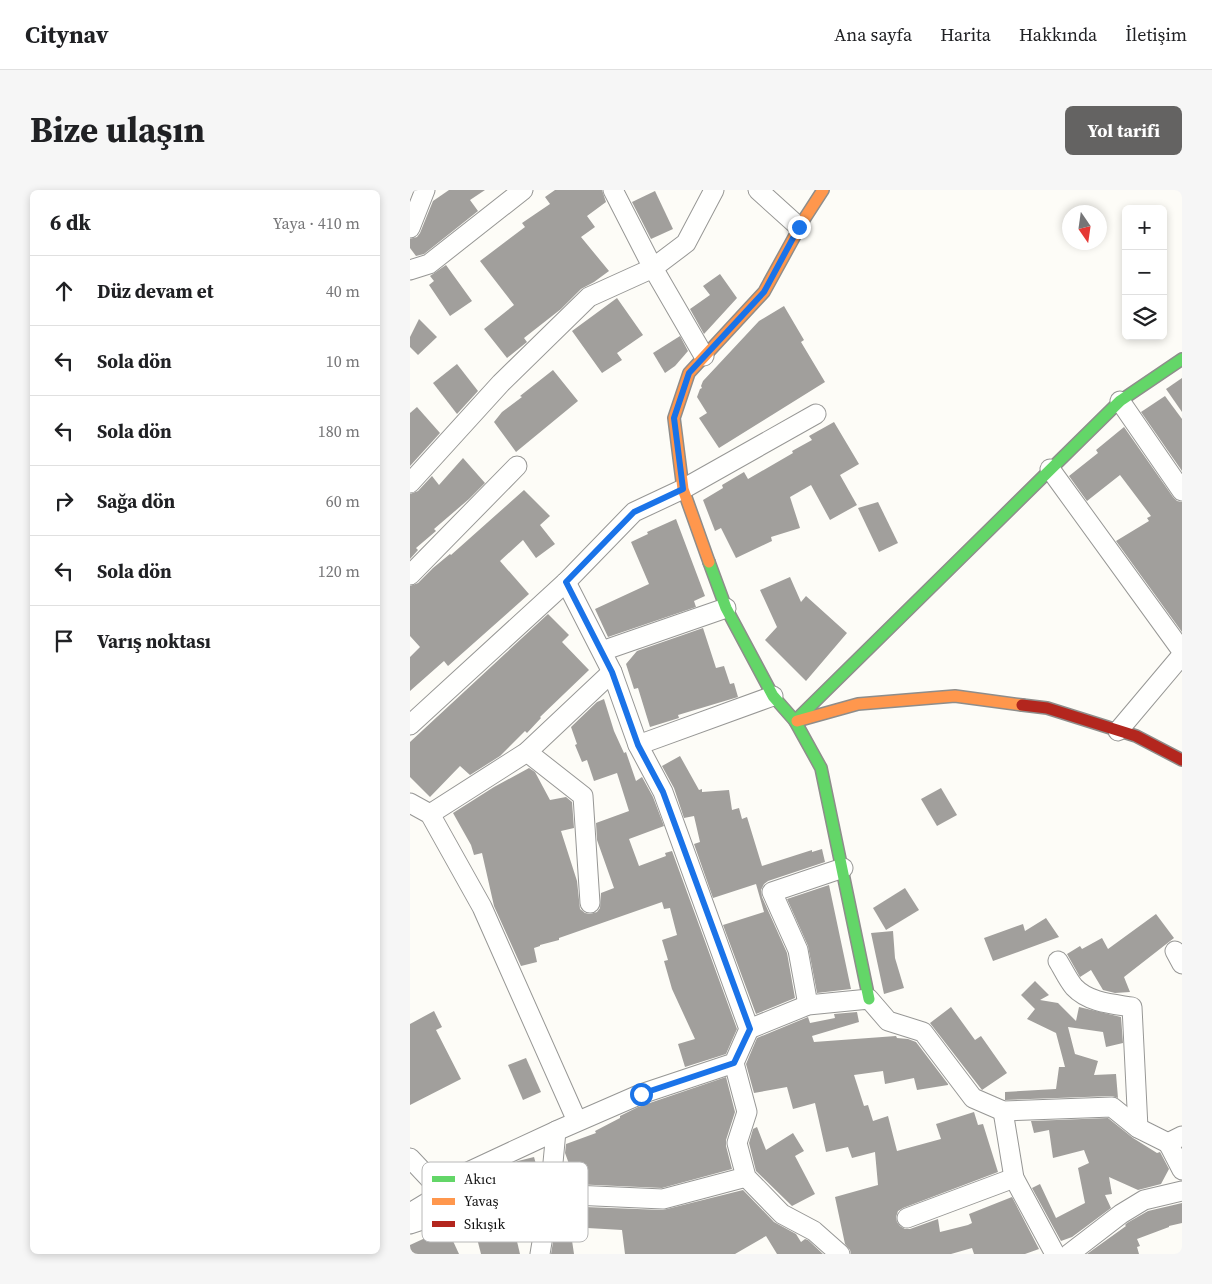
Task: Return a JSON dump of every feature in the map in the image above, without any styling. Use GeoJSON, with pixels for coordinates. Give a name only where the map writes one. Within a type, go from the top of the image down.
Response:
{"type":"FeatureCollection","features":[{"type":"Feature","properties":{"kind":"street"},"geometry":{"type":"LineString","coordinates":[[410,228],[425,190]]}},
{"type":"Feature","properties":{"kind":"street"},"geometry":{"type":"LineString","coordinates":[[410,270],[429,264],[523,190]]}},
{"type":"Feature","properties":{"kind":"street"},"geometry":{"type":"LineString","coordinates":[[613,190],[653,268],[704,356]]}},
{"type":"Feature","properties":{"kind":"street"},"geometry":{"type":"LineString","coordinates":[[410,483],[501,383],[589,297],[653,268],[686,243],[714,190]]}},
{"type":"Feature","properties":{"kind":"street"},"geometry":{"type":"LineString","coordinates":[[758,190],[799,227]]}},
{"type":"Feature","properties":{"kind":"street"},"geometry":{"type":"LineString","coordinates":[[823,190],[799,227],[764,292],[689,373],[674,418],[683,489],[726,608],[773,696],[795,722],[821,768],[869,998],[888,1021],[923,1032],[973,1098],[1002,1111],[1112,1107],[1138,1128],[1175,1140],[1182,1170]]}},
{"type":"Feature","properties":{"kind":"street"},"geometry":{"type":"LineString","coordinates":[[795,722],[1120,401],[1182,359]]}},
{"type":"Feature","properties":{"kind":"street"},"geometry":{"type":"LineString","coordinates":[[1120,401],[1182,491]]}},
{"type":"Feature","properties":{"kind":"street"},"geometry":{"type":"LineString","coordinates":[[410,725],[566,582],[634,512],[683,489],[816,414]]}},
{"type":"Feature","properties":{"kind":"street"},"geometry":{"type":"LineString","coordinates":[[410,575],[517,466]]}},
{"type":"Feature","properties":{"kind":"street"},"geometry":{"type":"LineString","coordinates":[[1050,469],[1182,651]]}},
{"type":"Feature","properties":{"kind":"street"},"geometry":{"type":"LineString","coordinates":[[566,582],[612,672],[638,745],[663,792],[750,1029]]}},
{"type":"Feature","properties":{"kind":"street"},"geometry":{"type":"LineString","coordinates":[[602,651],[726,608]]}},
{"type":"Feature","properties":{"kind":"street"},"geometry":{"type":"LineString","coordinates":[[1118,731],[1182,655]]}},
{"type":"Feature","properties":{"kind":"street"},"geometry":{"type":"LineString","coordinates":[[430,814],[527,752],[612,672]]}},
{"type":"Feature","properties":{"kind":"street"},"geometry":{"type":"LineString","coordinates":[[638,745],[773,696]]}},
{"type":"Feature","properties":{"kind":"street"},"geometry":{"type":"LineString","coordinates":[[795,722],[858,704],[955,696],[1048,708],[1136,736],[1182,760]]}},
{"type":"Feature","properties":{"kind":"street"},"geometry":{"type":"LineString","coordinates":[[527,752],[583,796],[590,903]]}},
{"type":"Feature","properties":{"kind":"street"},"geometry":{"type":"LineString","coordinates":[[410,803],[430,814],[482,907],[577,1121]]}},
{"type":"Feature","properties":{"kind":"street"},"geometry":{"type":"LineString","coordinates":[[808,1005],[798,950],[772,892],[843,868]]}},
{"type":"Feature","properties":{"kind":"street"},"geometry":{"type":"LineString","coordinates":[[1058,961],[1073,986],[1083,996],[1102,1002],[1132,1007],[1138,1128]]}},
{"type":"Feature","properties":{"kind":"street"},"geometry":{"type":"LineString","coordinates":[[840,1254],[814,1231],[782,1214],[746,1177],[737,1143],[747,1112],[734,1063],[750,1029],[808,1005],[869,998]]}},
{"type":"Feature","properties":{"kind":"street"},"geometry":{"type":"LineString","coordinates":[[489,1162],[577,1121],[641,1094],[734,1063]]}},
{"type":"Feature","properties":{"kind":"street"},"geometry":{"type":"LineString","coordinates":[[1002,1111],[1014,1178],[1056,1254]]}},
{"type":"Feature","properties":{"kind":"street"},"geometry":{"type":"LineString","coordinates":[[553,1162],[556,1131]]}},
{"type":"Feature","properties":{"kind":"street"},"geometry":{"type":"LineString","coordinates":[[410,1158],[422,1170]]}},
{"type":"Feature","properties":{"kind":"street"},"geometry":{"type":"LineString","coordinates":[[588,1196],[663,1200],[746,1177]]}},
{"type":"Feature","properties":{"kind":"street"},"geometry":{"type":"LineString","coordinates":[[907,1218],[1014,1178]]}},
{"type":"Feature","properties":{"kind":"street"},"geometry":{"type":"LineString","coordinates":[[1069,1254],[1121,1214],[1144,1200],[1182,1191]]}},
{"type":"Feature","properties":{"kind":"street"},"geometry":{"type":"LineString","coordinates":[[410,1213],[422,1205]]}},
{"type":"Feature","properties":{"kind":"street"},"geometry":{"type":"LineString","coordinates":[[410,1224],[422,1220]]}},
{"type":"Feature","properties":{"kind":"building"},"geometry":{"type":"Polygon","coordinates":[[[449,190],[485,190],[470,200],[478,211],[424,254],[416,256],[410,248],[410,239],[417,237],[420,233],[433,201],[449,190]]]}},
{"type":"Feature","properties":{"kind":"building"},"geometry":{"type":"Polygon","coordinates":[[[555,190],[602,190],[606,202],[587,216],[595,227],[581,237],[609,271],[581,289],[561,309],[524,338],[527,342],[507,358],[484,329],[514,305],[480,261],[525,227],[522,223],[550,204],[545,197],[555,190]]]}},
{"type":"Feature","properties":{"kind":"building"},"geometry":{"type":"Polygon","coordinates":[[[655,191],[673,229],[651,239],[632,202],[655,191]]]}},
{"type":"Feature","properties":{"kind":"building"},"geometry":{"type":"Polygon","coordinates":[[[446,265],[472,301],[450,316],[429,285],[434,281],[430,276],[446,265]]]}},
{"type":"Feature","properties":{"kind":"building"},"geometry":{"type":"Polygon","coordinates":[[[720,274],[737,298],[704,334],[690,309],[710,295],[703,286],[720,274]]]}},
{"type":"Feature","properties":{"kind":"building"},"geometry":{"type":"Polygon","coordinates":[[[617,298],[643,335],[617,353],[622,360],[602,373],[572,331],[617,298]]]}},
{"type":"Feature","properties":{"kind":"building"},"geometry":{"type":"Polygon","coordinates":[[[784,306],[804,340],[801,342],[825,382],[719,448],[699,418],[707,413],[697,397],[702,388],[703,381],[759,321],[784,306]]]}},
{"type":"Feature","properties":{"kind":"building"},"geometry":{"type":"Polygon","coordinates":[[[419,319],[437,337],[418,355],[410,347],[410,337],[419,319]]]}},
{"type":"Feature","properties":{"kind":"building"},"geometry":{"type":"Polygon","coordinates":[[[680,336],[688,351],[675,366],[665,373],[653,353],[680,336]]]}},
{"type":"Feature","properties":{"kind":"building"},"geometry":{"type":"Polygon","coordinates":[[[457,364],[478,391],[457,414],[433,383],[457,364]]]}},
{"type":"Feature","properties":{"kind":"building"},"geometry":{"type":"Polygon","coordinates":[[[553,370],[578,401],[516,452],[494,422],[502,412],[522,397],[520,396],[553,370]]]}},
{"type":"Feature","properties":{"kind":"building"},"geometry":{"type":"Polygon","coordinates":[[[1182,378],[1182,412],[1166,389],[1182,378]]]}},
{"type":"Feature","properties":{"kind":"building"},"geometry":{"type":"Polygon","coordinates":[[[1165,396],[1182,419],[1182,471],[1141,412],[1165,396]]]}},
{"type":"Feature","properties":{"kind":"building"},"geometry":{"type":"Polygon","coordinates":[[[417,407],[440,433],[410,466],[410,413],[417,407]]]}},
{"type":"Feature","properties":{"kind":"building"},"geometry":{"type":"Polygon","coordinates":[[[834,422],[859,464],[840,475],[857,505],[830,520],[811,485],[790,497],[800,528],[771,537],[772,541],[736,558],[721,528],[715,531],[703,500],[723,488],[722,485],[744,472],[748,479],[793,453],[792,451],[812,440],[809,436],[834,422]]]}},
{"type":"Feature","properties":{"kind":"building"},"geometry":{"type":"Polygon","coordinates":[[[1124,427],[1173,497],[1177,501],[1182,502],[1182,632],[1116,541],[1149,521],[1147,518],[1151,516],[1120,475],[1087,501],[1069,476],[1098,453],[1096,450],[1124,427]]]}},
{"type":"Feature","properties":{"kind":"building"},"geometry":{"type":"Polygon","coordinates":[[[463,458],[485,483],[434,529],[436,531],[416,548],[418,550],[410,559],[410,494],[418,491],[432,476],[439,485],[463,458]]]}},
{"type":"Feature","properties":{"kind":"building"},"geometry":{"type":"Polygon","coordinates":[[[524,490],[550,516],[540,525],[555,544],[536,558],[523,540],[500,561],[529,594],[448,666],[444,661],[410,691],[410,657],[420,647],[410,636],[410,586],[418,583],[524,490]]]}},
{"type":"Feature","properties":{"kind":"building"},"geometry":{"type":"Polygon","coordinates":[[[878,502],[898,543],[879,552],[858,508],[878,502]]]}},
{"type":"Feature","properties":{"kind":"building"},"geometry":{"type":"Polygon","coordinates":[[[676,519],[705,596],[694,601],[696,607],[608,637],[595,609],[649,584],[631,542],[648,534],[647,532],[676,519]]]}},
{"type":"Feature","properties":{"kind":"building"},"geometry":{"type":"Polygon","coordinates":[[[790,577],[801,602],[806,596],[847,633],[806,681],[765,640],[777,627],[760,590],[790,577]]]}},
{"type":"Feature","properties":{"kind":"building"},"geometry":{"type":"Polygon","coordinates":[[[548,614],[569,635],[562,642],[589,670],[540,717],[527,733],[525,731],[500,756],[470,775],[460,766],[430,797],[410,777],[410,742],[548,614]]]}},
{"type":"Feature","properties":{"kind":"building"},"geometry":{"type":"Polygon","coordinates":[[[703,628],[716,668],[724,666],[730,684],[734,683],[738,697],[678,715],[679,718],[650,727],[638,688],[634,689],[626,664],[637,651],[703,628]]]}},
{"type":"Feature","properties":{"kind":"building"},"geometry":{"type":"Polygon","coordinates":[[[604,699],[614,731],[624,753],[626,752],[636,781],[642,777],[653,797],[664,826],[629,839],[639,866],[666,856],[665,853],[672,851],[737,1029],[726,1054],[685,1067],[678,1044],[695,1039],[672,989],[664,961],[668,960],[662,940],[677,935],[670,908],[664,909],[662,902],[559,938],[559,940],[540,945],[534,948],[537,962],[521,966],[494,906],[482,853],[474,855],[471,845],[453,813],[529,768],[535,772],[550,800],[566,797],[572,802],[574,828],[561,831],[577,881],[580,909],[590,914],[597,912],[600,908],[601,893],[614,888],[597,840],[596,823],[629,811],[617,773],[594,781],[587,760],[582,762],[575,745],[577,744],[571,727],[597,702],[604,699]]]}},
{"type":"Feature","properties":{"kind":"building"},"geometry":{"type":"Polygon","coordinates":[[[680,756],[699,790],[702,789],[702,792],[729,790],[732,810],[739,808],[742,819],[747,817],[762,866],[812,850],[812,852],[822,849],[825,862],[768,881],[761,890],[762,897],[787,953],[795,998],[756,1014],[723,925],[764,912],[756,884],[713,898],[694,844],[700,842],[694,816],[684,818],[674,788],[662,766],[680,756]]]}},
{"type":"Feature","properties":{"kind":"building"},"geometry":{"type":"Polygon","coordinates":[[[941,788],[957,815],[937,826],[921,799],[941,788]]]}},
{"type":"Feature","properties":{"kind":"building"},"geometry":{"type":"Polygon","coordinates":[[[829,885],[851,989],[817,993],[808,946],[787,899],[829,885]]]}},
{"type":"Feature","properties":{"kind":"building"},"geometry":{"type":"Polygon","coordinates":[[[905,888],[919,910],[886,930],[873,908],[905,888]]]}},
{"type":"Feature","properties":{"kind":"building"},"geometry":{"type":"Polygon","coordinates":[[[1156,914],[1174,938],[1124,977],[1130,992],[1115,993],[1103,990],[1091,970],[1080,977],[1067,954],[1080,946],[1082,949],[1102,938],[1108,949],[1156,914]]]}},
{"type":"Feature","properties":{"kind":"building"},"geometry":{"type":"Polygon","coordinates":[[[1046,918],[1059,937],[993,961],[984,938],[1023,924],[1025,931],[1046,918]]]}},
{"type":"Feature","properties":{"kind":"building"},"geometry":{"type":"Polygon","coordinates":[[[893,931],[895,958],[904,988],[884,994],[871,933],[893,931]]]}},
{"type":"Feature","properties":{"kind":"building"},"geometry":{"type":"Polygon","coordinates":[[[1035,981],[1049,995],[1040,1000],[1058,1003],[1076,1021],[1079,1007],[1121,1017],[1123,1043],[1106,1047],[1103,1032],[1068,1027],[1075,1054],[1098,1061],[1094,1075],[1116,1074],[1118,1098],[1112,1096],[1005,1100],[1005,1092],[1056,1089],[1059,1067],[1065,1067],[1056,1033],[1027,1019],[1035,1009],[1021,995],[1035,981]]]}},
{"type":"Feature","properties":{"kind":"building"},"geometry":{"type":"Polygon","coordinates":[[[951,1007],[975,1040],[981,1036],[1007,1073],[982,1090],[930,1023],[951,1007]]]}},
{"type":"Feature","properties":{"kind":"building"},"geometry":{"type":"Polygon","coordinates":[[[434,1011],[442,1027],[436,1030],[461,1079],[410,1105],[410,1024],[434,1011]]]}},
{"type":"Feature","properties":{"kind":"building"},"geometry":{"type":"Polygon","coordinates":[[[857,1012],[859,1022],[812,1036],[814,1042],[896,1036],[897,1038],[908,1039],[916,1042],[948,1084],[917,1090],[914,1078],[885,1084],[883,1071],[854,1075],[864,1106],[868,1105],[873,1121],[888,1116],[897,1151],[941,1139],[936,1124],[974,1112],[978,1125],[983,1124],[998,1172],[903,1208],[898,1211],[896,1217],[900,1226],[910,1229],[938,1219],[940,1232],[968,1225],[972,1223],[969,1214],[1012,1197],[1039,1249],[1025,1254],[974,1254],[972,1248],[951,1254],[851,1254],[845,1244],[835,1197],[878,1185],[875,1152],[852,1158],[848,1147],[826,1152],[815,1103],[793,1109],[787,1087],[754,1093],[746,1064],[757,1038],[808,1017],[810,1023],[835,1018],[834,1014],[857,1012]]]}},
{"type":"Feature","properties":{"kind":"building"},"geometry":{"type":"Polygon","coordinates":[[[526,1058],[541,1092],[523,1100],[508,1065],[526,1058]]]}},
{"type":"Feature","properties":{"kind":"building"},"geometry":{"type":"Polygon","coordinates":[[[726,1077],[735,1112],[726,1140],[732,1169],[662,1188],[588,1185],[588,1162],[568,1162],[565,1153],[566,1144],[596,1133],[595,1131],[638,1107],[726,1077]]]}},
{"type":"Feature","properties":{"kind":"building"},"geometry":{"type":"Polygon","coordinates":[[[1108,1118],[1133,1138],[1157,1153],[1160,1152],[1169,1169],[1161,1184],[1138,1190],[1109,1177],[1112,1194],[1105,1195],[1111,1208],[1072,1237],[1061,1241],[1032,1188],[1040,1184],[1056,1218],[1085,1203],[1078,1168],[1089,1163],[1084,1150],[1053,1158],[1049,1130],[1034,1133],[1031,1121],[1108,1118]]]}},
{"type":"Feature","properties":{"kind":"building"},"geometry":{"type":"Polygon","coordinates":[[[757,1127],[766,1150],[793,1133],[804,1151],[795,1156],[815,1194],[792,1206],[756,1171],[749,1143],[753,1129],[757,1127]]]}},
{"type":"Feature","properties":{"kind":"building"},"geometry":{"type":"Polygon","coordinates":[[[534,1157],[535,1162],[516,1162],[534,1157]]]}},
{"type":"Feature","properties":{"kind":"building"},"geometry":{"type":"Polygon","coordinates":[[[743,1190],[774,1222],[796,1234],[801,1242],[805,1239],[808,1240],[823,1254],[777,1254],[766,1236],[735,1254],[625,1254],[622,1230],[588,1228],[588,1207],[663,1210],[743,1190]]]}},
{"type":"Feature","properties":{"kind":"building"},"geometry":{"type":"Polygon","coordinates":[[[1182,1203],[1182,1223],[1169,1226],[1137,1239],[1140,1246],[1137,1247],[1139,1254],[1087,1254],[1126,1226],[1127,1223],[1148,1211],[1182,1203]]]}},
{"type":"Feature","properties":{"kind":"building"},"geometry":{"type":"Polygon","coordinates":[[[422,1239],[422,1242],[453,1242],[459,1254],[410,1254],[410,1245],[422,1239]]]}},
{"type":"Feature","properties":{"kind":"building"},"geometry":{"type":"Polygon","coordinates":[[[478,1242],[517,1242],[520,1254],[481,1254],[478,1242]]]}},
{"type":"Feature","properties":{"kind":"building"},"geometry":{"type":"Polygon","coordinates":[[[553,1242],[572,1242],[574,1254],[551,1254],[553,1242]]]}},
{"type":"Feature","properties":{"kind":"traffic: fast"},"geometry":{"type":"LineString","coordinates":[[795,721],[1120,401],[1182,359]]}},
{"type":"Feature","properties":{"kind":"traffic: fast"},"geometry":{"type":"LineString","coordinates":[[709,562],[726,608],[773,696],[795,721],[821,768],[869,999]]}},
{"type":"Feature","properties":{"kind":"traffic: slow"},"geometry":{"type":"LineString","coordinates":[[709,562],[683,489],[674,418],[689,373],[764,292],[803,221],[823,190]]}},
{"type":"Feature","properties":{"kind":"traffic: slow"},"geometry":{"type":"LineString","coordinates":[[797,721],[858,704],[955,696],[1022,705]]}},
{"type":"Feature","properties":{"kind":"traffic: jam"},"geometry":{"type":"LineString","coordinates":[[1022,705],[1047,708],[1136,736],[1182,760]]}},
{"type":"Feature","properties":{"kind":"route"},"geometry":{"type":"LineString","coordinates":[[641,1094],[734,1063],[750,1029],[663,792],[638,745],[612,672],[566,582],[634,512],[683,489],[674,418],[689,373],[764,292],[799,227]]}}]}
